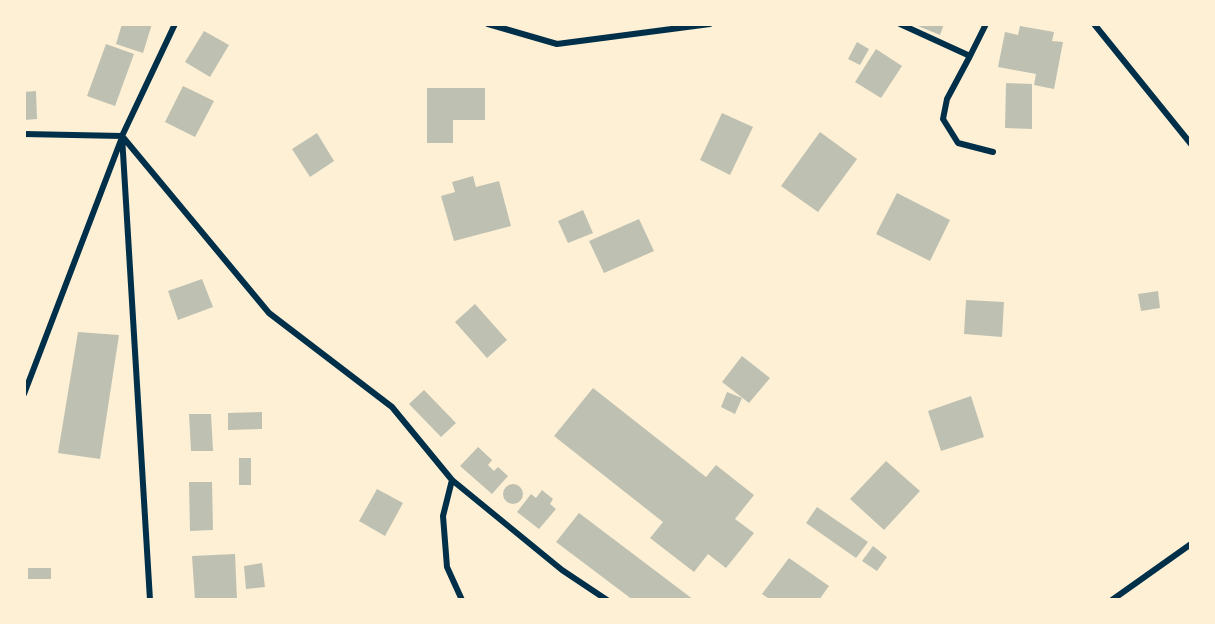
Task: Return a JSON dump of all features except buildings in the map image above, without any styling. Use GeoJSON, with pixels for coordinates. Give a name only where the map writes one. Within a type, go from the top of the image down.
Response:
{"type":"FeatureCollection","features":[{"type":"Feature","properties":{"kind":"street"},"geometry":{"type":"LineString","coordinates":[[24,394],[122,136],[175,24]]}},
{"type":"Feature","properties":{"kind":"street"},"geometry":{"type":"LineString","coordinates":[[488,24],[557,44],[710,24]]}},
{"type":"Feature","properties":{"kind":"street"},"geometry":{"type":"LineString","coordinates":[[900,24],[970,56]]}},
{"type":"Feature","properties":{"kind":"street"},"geometry":{"type":"LineString","coordinates":[[986,24],[947,99],[943,119],[958,142],[993,152]]}},
{"type":"Feature","properties":{"kind":"street"},"geometry":{"type":"LineString","coordinates":[[1094,24],[1191,144]]}},
{"type":"Feature","properties":{"kind":"street"},"geometry":{"type":"LineString","coordinates":[[24,134],[122,136],[269,313],[392,407],[452,480],[562,570],[607,600]]}},
{"type":"Feature","properties":{"kind":"street"},"geometry":{"type":"LineString","coordinates":[[122,136],[150,600]]}},
{"type":"Feature","properties":{"kind":"street"},"geometry":{"type":"LineString","coordinates":[[452,480],[443,516],[447,567],[462,600]]}},
{"type":"Feature","properties":{"kind":"street"},"geometry":{"type":"LineString","coordinates":[[1112,600],[1191,544]]}}]}
